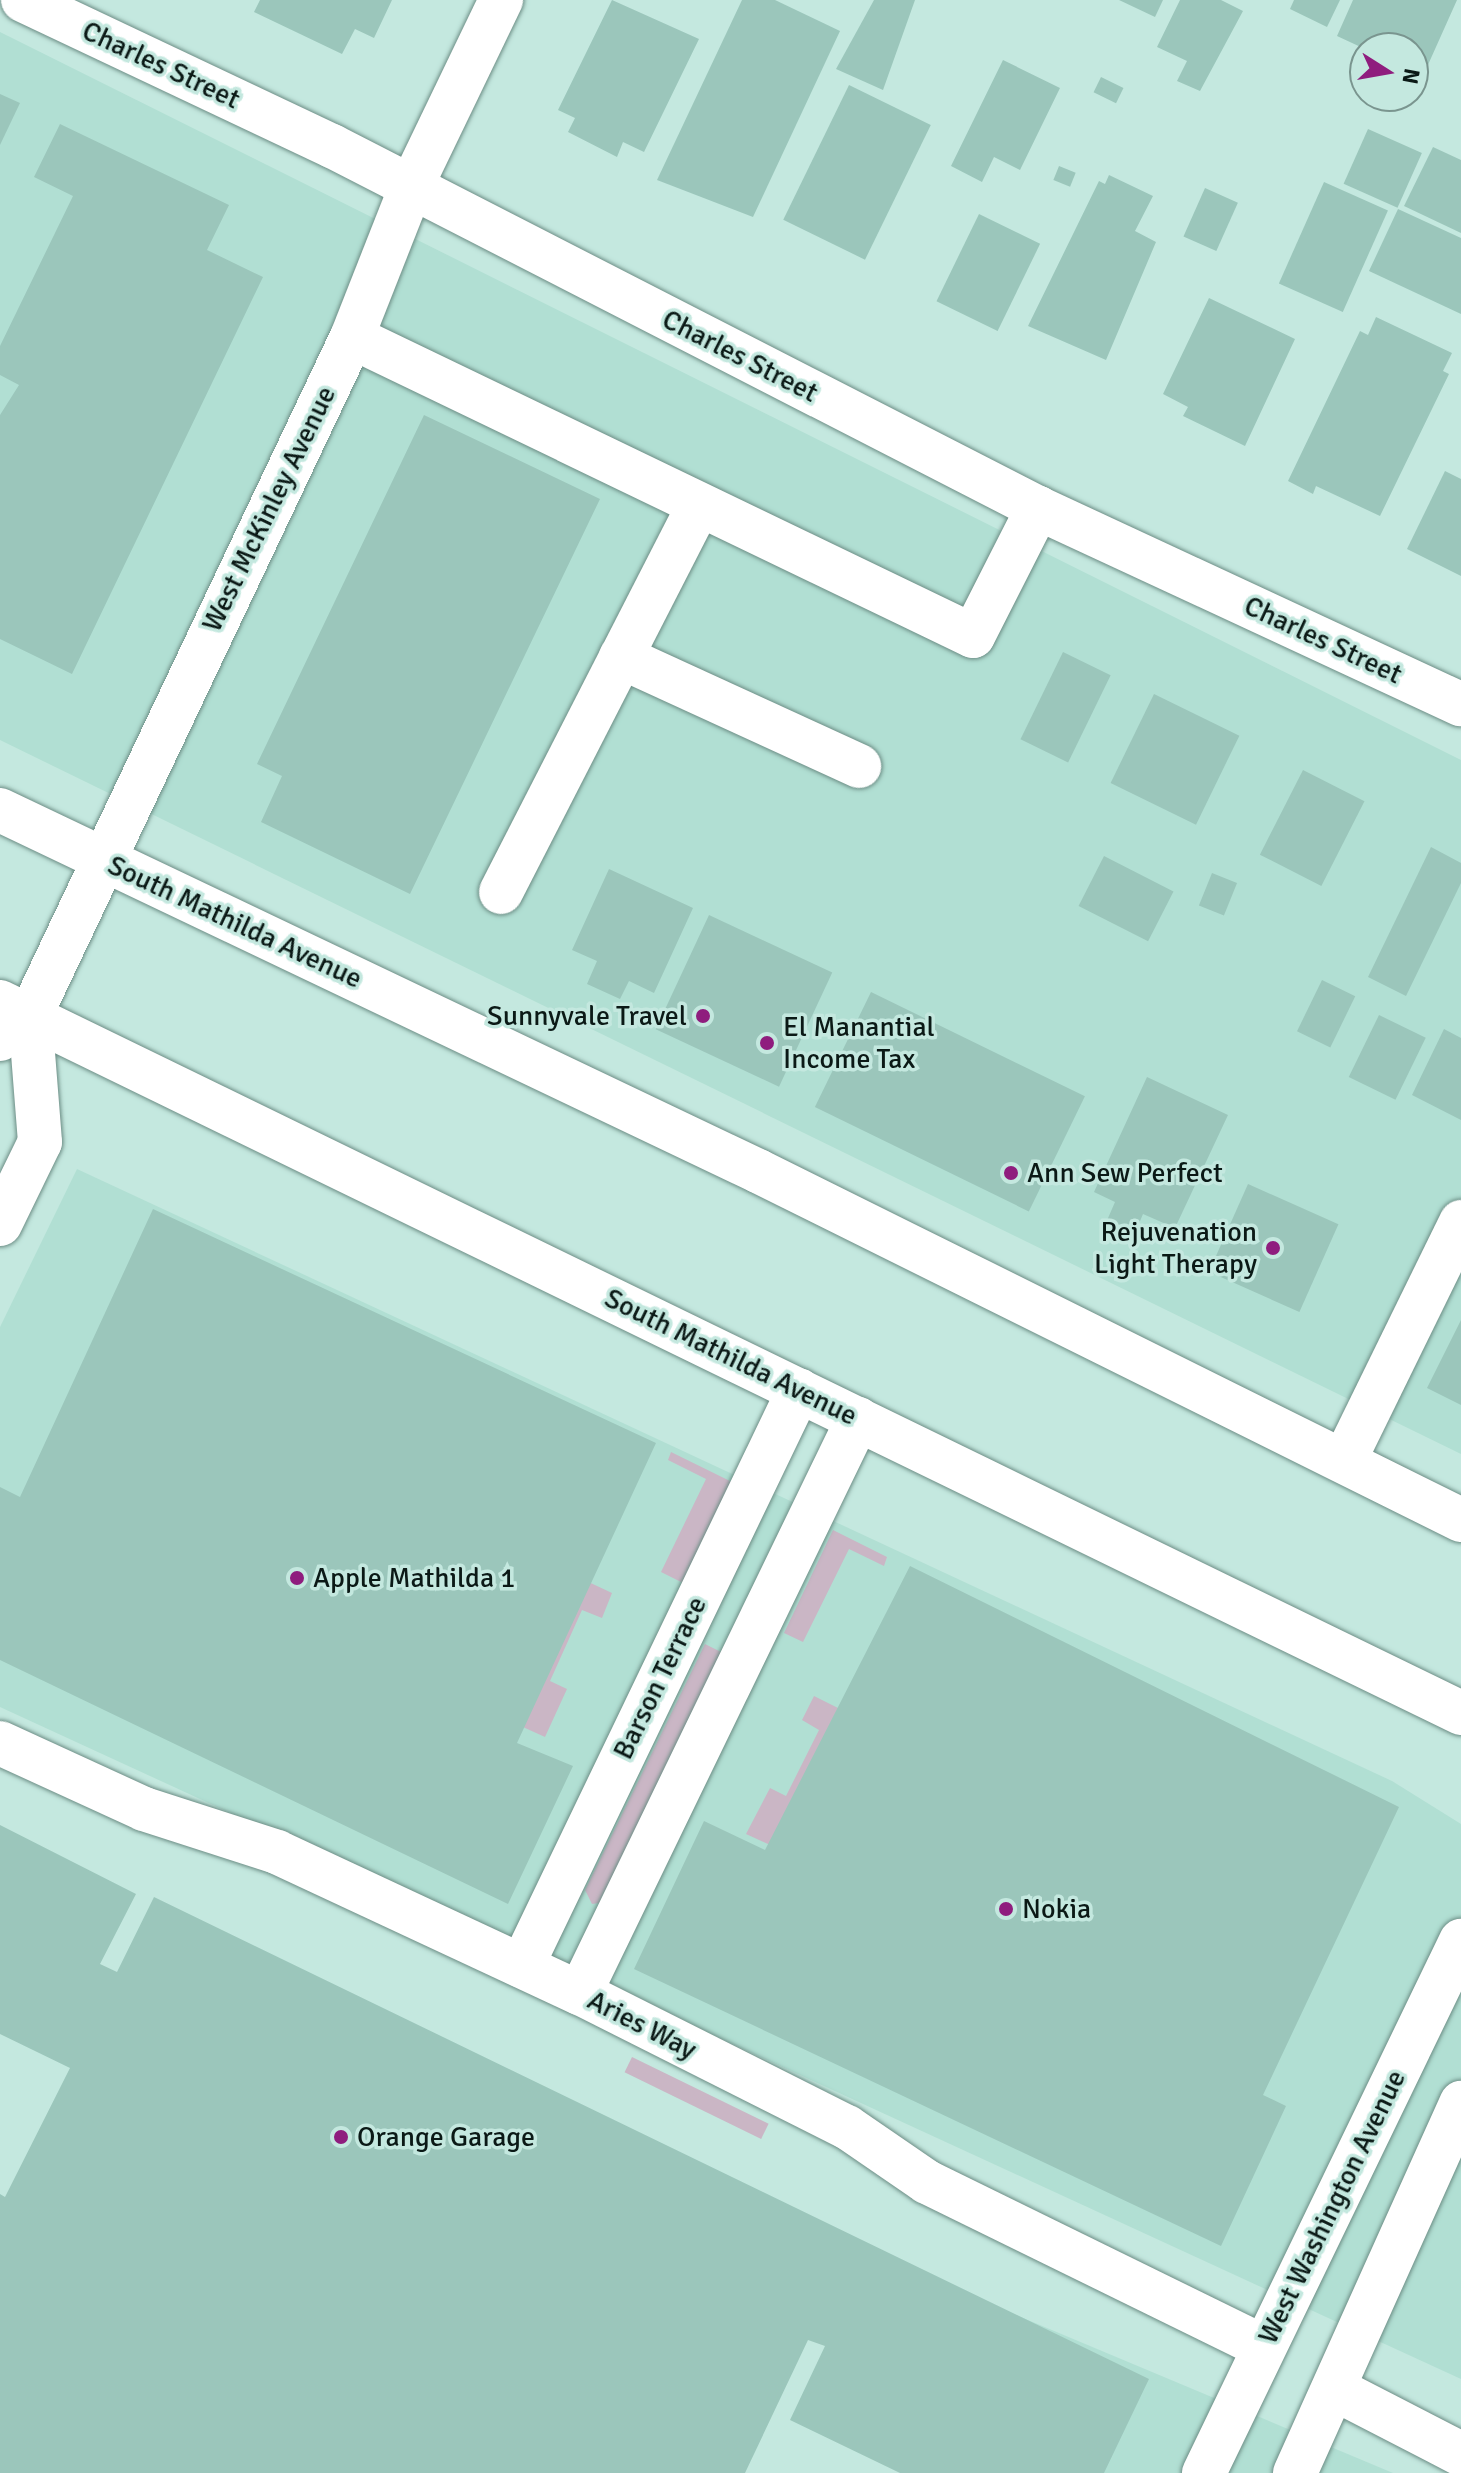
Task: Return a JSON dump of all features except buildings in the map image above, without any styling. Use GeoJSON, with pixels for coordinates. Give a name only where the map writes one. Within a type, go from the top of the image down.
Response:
{"type":"FeatureCollection","features":[{"type":"Feature","properties":{"kind":"street","name":"Charles Street"},"geometry":{"type":"LineString","coordinates":[[23,0],[411,187],[1038,508],[1461,704]]}},
{"type":"Feature","properties":{"kind":"street","name":"West McKinley Avenue"},"geometry":{"type":"LineString","coordinates":[[0,1224],[40,1142],[10,1019],[103,860],[352,337],[411,187],[501,0]]}},
{"type":"Feature","properties":{"kind":"street"},"geometry":{"type":"LineString","coordinates":[[352,337],[973,636],[1038,508]]}},
{"type":"Feature","properties":{"kind":"street"},"geometry":{"type":"LineString","coordinates":[[501,892],[699,505]]}},
{"type":"Feature","properties":{"kind":"street"},"geometry":{"type":"LineString","coordinates":[[621,657],[859,766]]}},
{"type":"Feature","properties":{"kind":"street","name":"South Mathilda Avenue"},"geometry":{"type":"LineString","coordinates":[[0,810],[1345,1459],[1461,1520]]}},
{"type":"Feature","properties":{"kind":"street","name":"South Mathilda Avenue"},"geometry":{"type":"LineString","coordinates":[[10,1019],[799,1390],[1461,1713]]}},
{"type":"Feature","properties":{"kind":"street"},"geometry":{"type":"LineString","coordinates":[[1345,1459],[1461,1222]]}},
{"type":"Feature","properties":{"kind":"street","name":"Barson Terrace"},"geometry":{"type":"LineString","coordinates":[[522,1966],[799,1390]]}},
{"type":"Feature","properties":{"kind":"street"},"geometry":{"type":"LineString","coordinates":[[580,1993],[858,1419]]}},
{"type":"Feature","properties":{"kind":"street","name":"Aries Way"},"geometry":{"type":"LineString","coordinates":[[0,1743],[144,1809],[277,1852],[580,1993],[847,2127],[927,2182],[1264,2347]]}},
{"type":"Feature","properties":{"kind":"street","name":"West Washington Avenue"},"geometry":{"type":"LineString","coordinates":[[1204,2473],[1461,1941]]}},
{"type":"Feature","properties":{"kind":"street"},"geometry":{"type":"LineString","coordinates":[[1295,2473],[1461,2103]]}},
{"type":"Feature","properties":{"kind":"street"},"geometry":{"type":"LineString","coordinates":[[1335,2389],[1461,2454]]}},
{"type":"Feature","properties":{"kind":"shaded area"},"geometry":{"type":"Polygon","coordinates":[[[0,32],[1461,760],[1461,1454],[0,740],[0,32]]]}},
{"type":"Feature","properties":{"kind":"shaded area"},"geometry":{"type":"Polygon","coordinates":[[[77,1169],[1392,1781],[1461,1824],[1461,2379],[0,1707],[0,1327],[77,1169]]]}},
{"type":"Feature","properties":{"kind":"shaded area"},"geometry":{"type":"Polygon","coordinates":[[[671,1452],[732,1482],[683,1583],[661,1572],[706,1479],[668,1460],[671,1452]]]}},
{"type":"Feature","properties":{"kind":"shaded area"},"geometry":{"type":"Polygon","coordinates":[[[833,1530],[887,1557],[884,1566],[849,1549],[803,1642],[784,1633],[833,1530]]]}},
{"type":"Feature","properties":{"kind":"shaded area"},"geometry":{"type":"Polygon","coordinates":[[[580,1578],[612,1593],[602,1618],[582,1610],[550,1681],[567,1689],[545,1737],[514,1723],[580,1578]]]}},
{"type":"Feature","properties":{"kind":"shaded area"},"geometry":{"type":"Polygon","coordinates":[[[705,1644],[723,1653],[599,1903],[592,1904],[585,1890],[705,1644]]]}},
{"type":"Feature","properties":{"kind":"shaded area"},"geometry":{"type":"Polygon","coordinates":[[[814,1696],[838,1708],[770,1845],[746,1834],[770,1788],[786,1796],[819,1730],[802,1720],[814,1696]]]}},
{"type":"Feature","properties":{"kind":"shaded area"},"geometry":{"type":"Polygon","coordinates":[[[632,2057],[769,2124],[761,2139],[625,2072],[632,2057]]]}},
{"type":"Feature","properties":{"kind":"shaded area"},"geometry":{"type":"Polygon","coordinates":[[[1011,2313],[1393,2473],[935,2473],[1011,2313]]]}},
{"type":"Feature","properties":{"kind":"place","name":"Sunnyvale Travel"},"geometry":{"type":"Point","coordinates":[703,1016]}},
{"type":"Feature","properties":{"kind":"place","name":"El Manantial Income Tax"},"geometry":{"type":"Point","coordinates":[767,1043]}},
{"type":"Feature","properties":{"kind":"place","name":"Ann Sew Perfect"},"geometry":{"type":"Point","coordinates":[1011,1173]}},
{"type":"Feature","properties":{"kind":"place","name":"Rejuvenation Light Therapy"},"geometry":{"type":"Point","coordinates":[1273,1248]}},
{"type":"Feature","properties":{"kind":"place","name":"Apple Mathilda 1"},"geometry":{"type":"Point","coordinates":[297,1578]}},
{"type":"Feature","properties":{"kind":"place","name":"Nokia"},"geometry":{"type":"Point","coordinates":[1006,1909]}},
{"type":"Feature","properties":{"kind":"place","name":"Orange Garage"},"geometry":{"type":"Point","coordinates":[341,2137]}}]}
